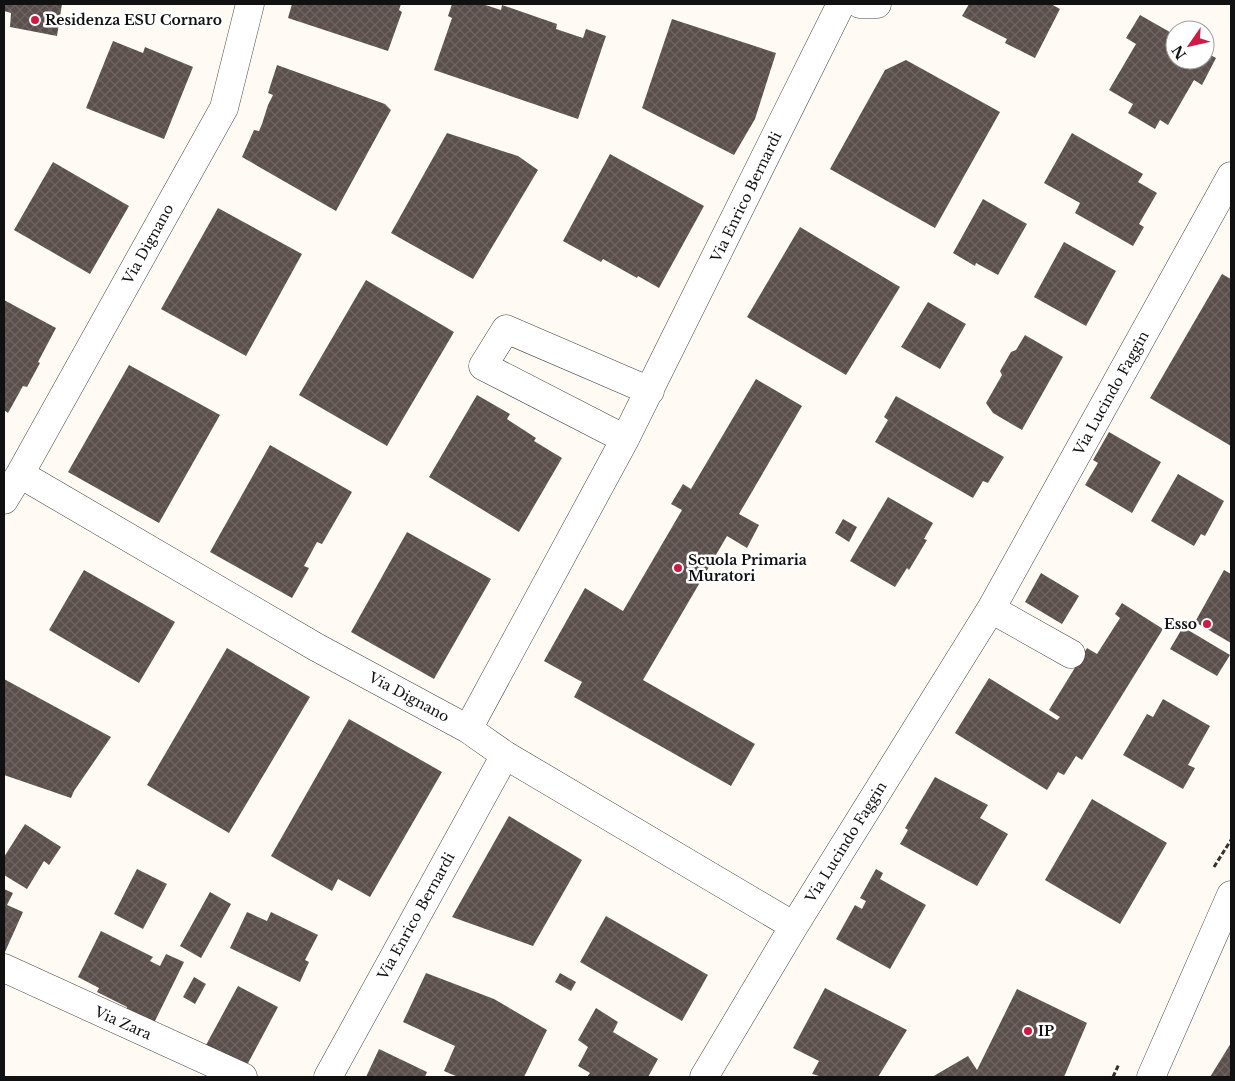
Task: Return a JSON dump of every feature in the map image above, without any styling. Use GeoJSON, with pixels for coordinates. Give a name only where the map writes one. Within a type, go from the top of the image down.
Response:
{"type":"FeatureCollection","features":[{"type":"Feature","properties":{"kind":"street","name":"Via Dignano"},"geometry":{"type":"LineString","coordinates":[[4,500],[224,108],[250,4]]}},
{"type":"Feature","properties":{"kind":"street","name":"Via Enrico Bernardi"},"geometry":{"type":"LineString","coordinates":[[468,729],[626,440],[841,4]]}},
{"type":"Feature","properties":{"kind":"street"},"geometry":{"type":"LineString","coordinates":[[860,4],[877,4]]}},
{"type":"Feature","properties":{"kind":"street","name":"Via Lucindo Faggin"},"geometry":{"type":"LineString","coordinates":[[704,1077],[794,926],[991,609],[1231,176]]}},
{"type":"Feature","properties":{"kind":"street"},"geometry":{"type":"LineString","coordinates":[[626,440],[483,366],[506,330],[650,390]]}},
{"type":"Feature","properties":{"kind":"street","name":"Via Dignano"},"geometry":{"type":"LineString","coordinates":[[20,474],[316,647],[468,729],[504,755],[794,926]]}},
{"type":"Feature","properties":{"kind":"street"},"geometry":{"type":"LineString","coordinates":[[991,609],[1071,654]]}},
{"type":"Feature","properties":{"kind":"street","name":"Via Enrico Bernardi"},"geometry":{"type":"LineString","coordinates":[[328,1077],[504,755]]}},
{"type":"Feature","properties":{"kind":"street"},"geometry":{"type":"LineString","coordinates":[[1151,1077],[1231,895]]}},
{"type":"Feature","properties":{"kind":"street","name":"Via Zara"},"geometry":{"type":"LineString","coordinates":[[4,968],[243,1077]]}},
{"type":"Feature","properties":{"kind":"building","name":"Residenza ESU Cornaro"},"geometry":{"type":"Polygon","coordinates":[[[4,4],[62,4],[57,36],[10,27],[11,13],[4,11],[4,4]]]}},
{"type":"Feature","properties":{"kind":"building"},"geometry":{"type":"Polygon","coordinates":[[[292,4],[401,4],[399,10],[402,12],[388,51],[288,18],[292,4]]]}},
{"type":"Feature","properties":{"kind":"building"},"geometry":{"type":"Polygon","coordinates":[[[452,4],[482,4],[501,10],[502,5],[557,24],[556,29],[583,38],[586,29],[606,36],[578,119],[434,70],[452,18],[448,16],[452,4]]]}},
{"type":"Feature","properties":{"kind":"building"},"geometry":{"type":"Polygon","coordinates":[[[969,4],[1051,4],[1060,9],[1035,58],[1005,43],[1007,39],[962,16],[969,4]]]}},
{"type":"Feature","properties":{"kind":"building"},"geometry":{"type":"Polygon","coordinates":[[[1140,15],[1165,29],[1165,70],[1210,70],[1202,85],[1194,80],[1168,125],[1160,120],[1155,129],[1128,113],[1133,104],[1109,90],[1136,44],[1126,38],[1140,15]]]}},
{"type":"Feature","properties":{"kind":"building"},"geometry":{"type":"Polygon","coordinates":[[[672,19],[776,53],[755,119],[734,155],[642,108],[672,19]]]}},
{"type":"Feature","properties":{"kind":"building"},"geometry":{"type":"Polygon","coordinates":[[[113,41],[143,53],[145,47],[193,67],[164,139],[86,108],[113,41]]]}},
{"type":"Feature","properties":{"kind":"building"},"geometry":{"type":"Polygon","coordinates":[[[906,60],[1000,112],[935,228],[830,169],[885,70],[906,60]]]}},
{"type":"Feature","properties":{"kind":"building"},"geometry":{"type":"Polygon","coordinates":[[[277,65],[385,104],[391,110],[336,211],[242,157],[254,130],[259,131],[262,124],[273,95],[268,93],[277,65]]]}},
{"type":"Feature","properties":{"kind":"building"},"geometry":{"type":"Polygon","coordinates":[[[447,133],[518,156],[538,170],[473,279],[391,233],[447,133]]]}},
{"type":"Feature","properties":{"kind":"building"},"geometry":{"type":"Polygon","coordinates":[[[1072,133],[1143,174],[1138,182],[1157,193],[1139,224],[1144,227],[1133,246],[1075,213],[1080,203],[1044,183],[1072,133]]]}},
{"type":"Feature","properties":{"kind":"building"},"geometry":{"type":"Polygon","coordinates":[[[610,154],[704,206],[659,288],[603,259],[601,262],[563,241],[610,154]]]}},
{"type":"Feature","properties":{"kind":"building"},"geometry":{"type":"Polygon","coordinates":[[[53,162],[129,206],[90,274],[14,230],[53,162]]]}},
{"type":"Feature","properties":{"kind":"building"},"geometry":{"type":"Polygon","coordinates":[[[983,199],[1027,224],[998,275],[976,263],[975,266],[953,253],[983,199]]]}},
{"type":"Feature","properties":{"kind":"building"},"geometry":{"type":"Polygon","coordinates":[[[218,208],[302,254],[246,356],[161,309],[218,208]]]}},
{"type":"Feature","properties":{"kind":"building"},"geometry":{"type":"Polygon","coordinates":[[[800,227],[900,287],[846,375],[747,317],[800,227]]]}},
{"type":"Feature","properties":{"kind":"building"},"geometry":{"type":"Polygon","coordinates":[[[1064,242],[1116,271],[1086,326],[1034,297],[1064,242]]]}},
{"type":"Feature","properties":{"kind":"building"},"geometry":{"type":"Polygon","coordinates":[[[1222,274],[1231,279],[1231,446],[1150,398],[1222,274]]]}},
{"type":"Feature","properties":{"kind":"building"},"geometry":{"type":"Polygon","coordinates":[[[366,280],[454,332],[387,446],[299,395],[366,280]]]}},
{"type":"Feature","properties":{"kind":"building"},"geometry":{"type":"Polygon","coordinates":[[[4,300],[56,328],[27,387],[23,386],[8,413],[4,410],[4,300]]]}},
{"type":"Feature","properties":{"kind":"building"},"geometry":{"type":"Polygon","coordinates":[[[928,302],[966,324],[940,369],[901,347],[928,302]]]}},
{"type":"Feature","properties":{"kind":"building"},"geometry":{"type":"Polygon","coordinates":[[[1025,335],[1063,357],[1022,430],[993,413],[986,403],[1002,375],[1000,371],[1011,352],[1016,350],[1025,335]]]}},
{"type":"Feature","properties":{"kind":"building"},"geometry":{"type":"Polygon","coordinates":[[[129,365],[220,415],[159,523],[68,472],[129,365]]]}},
{"type":"Feature","properties":{"kind":"building","name":"Scuola Primaria Muratori"},"geometry":{"type":"Polygon","coordinates":[[[756,379],[802,406],[739,514],[759,525],[747,548],[727,536],[643,680],[755,744],[731,786],[574,697],[582,682],[544,661],[585,588],[623,611],[682,510],[671,504],[683,484],[691,489],[756,379]]]}},
{"type":"Feature","properties":{"kind":"building"},"geometry":{"type":"Polygon","coordinates":[[[477,395],[510,414],[507,419],[536,438],[534,441],[562,458],[519,532],[429,477],[477,395]]]}},
{"type":"Feature","properties":{"kind":"building"},"geometry":{"type":"Polygon","coordinates":[[[896,396],[1004,457],[988,483],[983,481],[973,498],[875,442],[888,420],[884,417],[896,396]]]}},
{"type":"Feature","properties":{"kind":"building"},"geometry":{"type":"Polygon","coordinates":[[[1109,432],[1161,462],[1132,513],[1085,485],[1098,463],[1093,460],[1109,432]]]}},
{"type":"Feature","properties":{"kind":"building"},"geometry":{"type":"Polygon","coordinates":[[[270,445],[352,492],[322,544],[317,542],[304,566],[309,568],[292,598],[210,552],[270,445]]]}},
{"type":"Feature","properties":{"kind":"building"},"geometry":{"type":"Polygon","coordinates":[[[1178,474],[1224,501],[1205,536],[1201,534],[1194,546],[1151,521],[1178,474]]]}},
{"type":"Feature","properties":{"kind":"building"},"geometry":{"type":"Polygon","coordinates":[[[888,497],[933,523],[924,539],[927,540],[909,570],[907,568],[895,587],[850,561],[888,497]]]}},
{"type":"Feature","properties":{"kind":"building"},"geometry":{"type":"Polygon","coordinates":[[[843,519],[857,527],[849,542],[835,533],[843,519]]]}},
{"type":"Feature","properties":{"kind":"building"},"geometry":{"type":"Polygon","coordinates":[[[407,532],[491,579],[434,679],[351,632],[407,532]]]}},
{"type":"Feature","properties":{"kind":"building"},"geometry":{"type":"Polygon","coordinates":[[[84,570],[175,622],[139,683],[49,630],[84,570]]]}},
{"type":"Feature","properties":{"kind":"building"},"geometry":{"type":"Polygon","coordinates":[[[1224,570],[1231,574],[1231,643],[1195,622],[1224,570]]]}},
{"type":"Feature","properties":{"kind":"building"},"geometry":{"type":"Polygon","coordinates":[[[1041,573],[1079,596],[1062,624],[1025,602],[1041,573]]]}},
{"type":"Feature","properties":{"kind":"building"},"geometry":{"type":"Polygon","coordinates":[[[1122,603],[1163,629],[1082,760],[1076,756],[1064,775],[1058,772],[1047,790],[955,733],[989,678],[1057,720],[1060,717],[1049,710],[1087,648],[1097,654],[1120,618],[1115,614],[1122,603]]]}},
{"type":"Feature","properties":{"kind":"building"},"geometry":{"type":"Polygon","coordinates":[[[1183,627],[1230,655],[1217,676],[1170,649],[1183,627]]]}},
{"type":"Feature","properties":{"kind":"building"},"geometry":{"type":"Polygon","coordinates":[[[227,648],[310,697],[229,833],[147,785],[227,648]]]}},
{"type":"Feature","properties":{"kind":"building"},"geometry":{"type":"Polygon","coordinates":[[[4,679],[111,737],[71,798],[4,775],[4,679]]]}},
{"type":"Feature","properties":{"kind":"building"},"geometry":{"type":"Polygon","coordinates":[[[1163,699],[1210,726],[1188,765],[1195,768],[1183,789],[1123,755],[1147,714],[1153,717],[1163,699]]]}},
{"type":"Feature","properties":{"kind":"building"},"geometry":{"type":"Polygon","coordinates":[[[349,719],[442,772],[370,897],[338,879],[332,891],[271,856],[349,719]]]}},
{"type":"Feature","properties":{"kind":"building"},"geometry":{"type":"Polygon","coordinates":[[[935,777],[988,805],[980,818],[1008,834],[977,886],[900,844],[908,830],[905,828],[935,777]]]}},
{"type":"Feature","properties":{"kind":"building"},"geometry":{"type":"Polygon","coordinates":[[[1092,799],[1167,843],[1120,924],[1045,880],[1092,799]]]}},
{"type":"Feature","properties":{"kind":"building"},"geometry":{"type":"Polygon","coordinates":[[[509,816],[582,860],[533,946],[452,917],[509,816]]]}},
{"type":"Feature","properties":{"kind":"building"},"geometry":{"type":"Polygon","coordinates":[[[25,824],[61,847],[49,865],[44,861],[27,889],[4,875],[4,857],[25,824]]]}},
{"type":"Feature","properties":{"kind":"building"},"geometry":{"type":"Polygon","coordinates":[[[137,869],[167,884],[143,929],[114,914],[137,869]]]}},
{"type":"Feature","properties":{"kind":"building"},"geometry":{"type":"Polygon","coordinates":[[[876,869],[883,873],[880,879],[926,905],[890,969],[836,939],[855,905],[862,909],[866,901],[860,898],[876,869]]]}},
{"type":"Feature","properties":{"kind":"building"},"geometry":{"type":"Polygon","coordinates":[[[4,889],[13,893],[7,905],[23,912],[4,954],[4,889]]]}},
{"type":"Feature","properties":{"kind":"building"},"geometry":{"type":"Polygon","coordinates":[[[210,892],[231,904],[201,958],[180,946],[210,892]]]}},
{"type":"Feature","properties":{"kind":"building"},"geometry":{"type":"Polygon","coordinates":[[[247,912],[267,921],[271,912],[318,935],[305,960],[309,962],[300,982],[230,948],[247,912]]]}},
{"type":"Feature","properties":{"kind":"building"},"geometry":{"type":"Polygon","coordinates":[[[606,916],[708,975],[682,1021],[580,962],[606,916]]]}},
{"type":"Feature","properties":{"kind":"building"},"geometry":{"type":"Polygon","coordinates":[[[101,931],[153,957],[150,961],[160,966],[166,954],[184,962],[153,1025],[126,1011],[127,1007],[97,992],[99,988],[78,977],[101,931]]]}},
{"type":"Feature","properties":{"kind":"building"},"geometry":{"type":"Polygon","coordinates":[[[426,973],[494,999],[547,1030],[524,1077],[458,1077],[444,1071],[455,1046],[403,1022],[426,973]]]}},
{"type":"Feature","properties":{"kind":"building"},"geometry":{"type":"Polygon","coordinates":[[[560,973],[576,982],[571,991],[555,982],[560,973]]]}},
{"type":"Feature","properties":{"kind":"building"},"geometry":{"type":"Polygon","coordinates":[[[194,977],[206,984],[195,1004],[183,997],[194,977]]]}},
{"type":"Feature","properties":{"kind":"building"},"geometry":{"type":"Polygon","coordinates":[[[238,986],[278,1007],[246,1067],[206,1045],[238,986]]]}},
{"type":"Feature","properties":{"kind":"building"},"geometry":{"type":"Polygon","coordinates":[[[825,988],[907,1030],[878,1077],[823,1077],[812,1074],[819,1061],[793,1048],[825,988]]]}},
{"type":"Feature","properties":{"kind":"building"},"geometry":{"type":"Polygon","coordinates":[[[1017,989],[1087,1023],[1064,1077],[932,1077],[968,1056],[977,1070],[1017,989]]]}},
{"type":"Feature","properties":{"kind":"building"},"geometry":{"type":"Polygon","coordinates":[[[596,1008],[618,1022],[613,1032],[658,1059],[648,1077],[587,1077],[590,1073],[578,1066],[588,1047],[578,1040],[596,1008]]]}},
{"type":"Feature","properties":{"kind":"building"},"geometry":{"type":"Polygon","coordinates":[[[1231,1043],[1231,1077],[1210,1077],[1231,1043]]]}},
{"type":"Feature","properties":{"kind":"building"},"geometry":{"type":"Polygon","coordinates":[[[379,1049],[427,1072],[425,1077],[366,1077],[379,1049]]]}},
{"type":"Feature","properties":{"kind":"place","name":"Residenza ESU Cornaro"},"geometry":{"type":"Point","coordinates":[35,20]}},
{"type":"Feature","properties":{"kind":"place","name":"Scuola Primaria Muratori"},"geometry":{"type":"Point","coordinates":[678,568]}},
{"type":"Feature","properties":{"kind":"place","name":"Esso"},"geometry":{"type":"Point","coordinates":[1207,624]}},
{"type":"Feature","properties":{"kind":"place","name":"IP"},"geometry":{"type":"Point","coordinates":[1028,1031]}}]}
